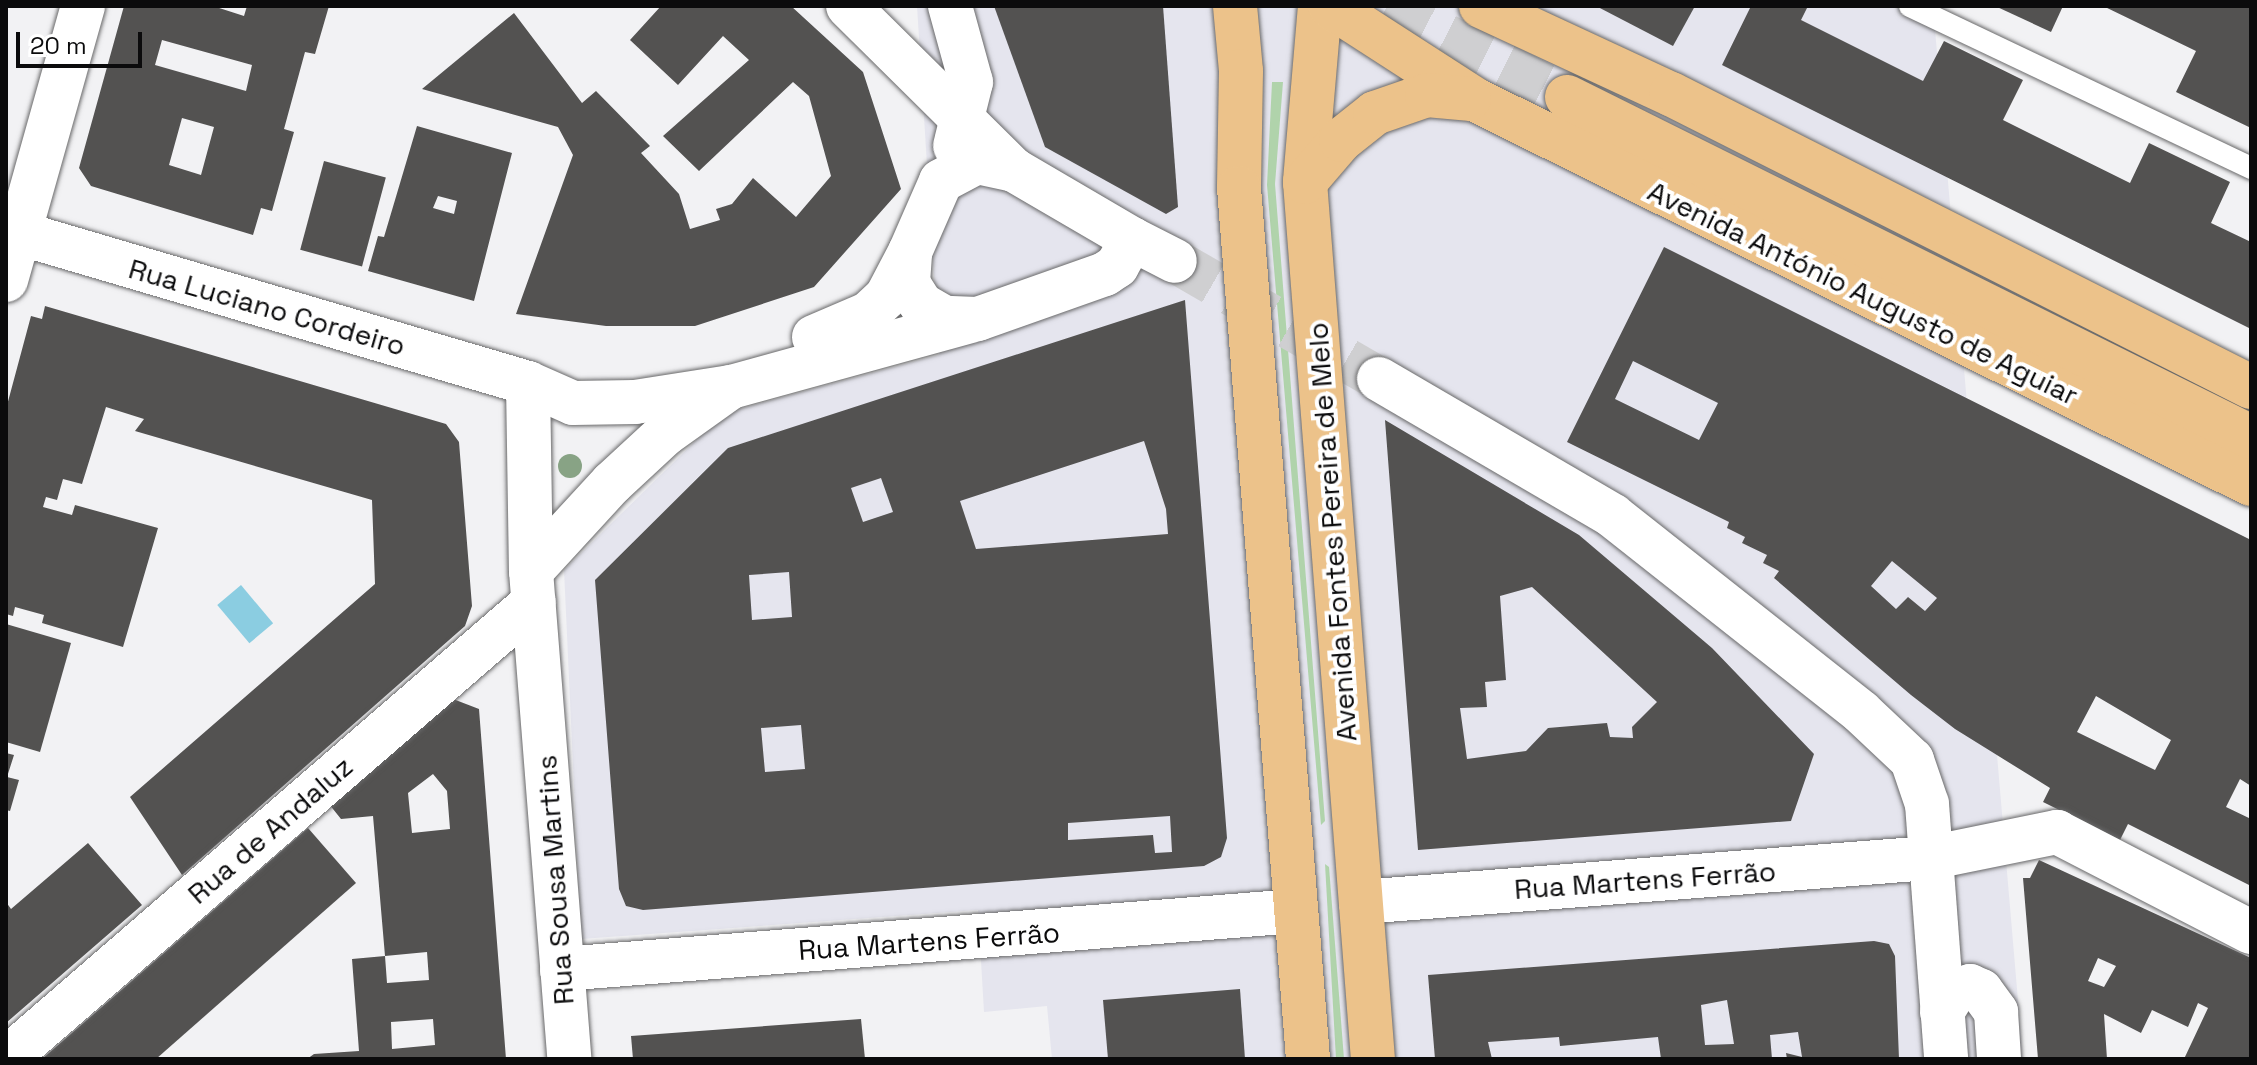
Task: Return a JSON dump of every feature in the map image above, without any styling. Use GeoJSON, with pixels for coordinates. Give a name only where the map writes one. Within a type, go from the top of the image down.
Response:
{"type":"FeatureCollection","features":[{"type":"Feature","properties":{"kind":"main road"},"geometry":{"type":"LineString","coordinates":[[1235,6],[1241,71],[1239,188],[1308,1059]]}},
{"type":"Feature","properties":{"kind":"main road","name":"Avenida Fontes Pereira de Melo"},"geometry":{"type":"LineString","coordinates":[[1320,6],[1305,182],[1373,1059]]}},
{"type":"Feature","properties":{"kind":"main road"},"geometry":{"type":"LineString","coordinates":[[1330,6],[1476,100]]}},
{"type":"Feature","properties":{"kind":"main road"},"geometry":{"type":"LineString","coordinates":[[1481,6],[1671,94],[2251,387]]}},
{"type":"Feature","properties":{"kind":"main road"},"geometry":{"type":"LineString","coordinates":[[1305,182],[1341,140],[1403,99],[1427,95],[1476,100]]}},
{"type":"Feature","properties":{"kind":"main road","name":"Avenida António Augusto de Aguiar"},"geometry":{"type":"LineString","coordinates":[[1567,97],[2251,437]]}},
{"type":"Feature","properties":{"kind":"main road","name":"Avenida António Augusto de Aguiar"},"geometry":{"type":"LineString","coordinates":[[1476,100],[2251,484]]}},
{"type":"Feature","properties":{"kind":"street"},"geometry":{"type":"LineString","coordinates":[[6,280],[13,231],[83,6]]}},
{"type":"Feature","properties":{"kind":"street"},"geometry":{"type":"LineString","coordinates":[[848,6],[963,124],[1014,170],[1175,261]]}},
{"type":"Feature","properties":{"kind":"street"},"geometry":{"type":"LineString","coordinates":[[528,383],[573,403],[635,402],[731,387],[844,340],[887,296],[910,252],[963,124],[970,97],[970,66],[950,6]]}},
{"type":"Feature","properties":{"kind":"street"},"geometry":{"type":"LineString","coordinates":[[941,181],[977,162],[1014,170]]}},
{"type":"Feature","properties":{"kind":"street","name":"Rua Luciano Cordeiro"},"geometry":{"type":"LineString","coordinates":[[13,231],[528,383]]}},
{"type":"Feature","properties":{"kind":"street"},"geometry":{"type":"LineString","coordinates":[[528,383],[703,365],[978,319],[1105,274],[1117,266],[1132,239]]}},
{"type":"Feature","properties":{"kind":"street"},"geometry":{"type":"LineString","coordinates":[[910,252],[908,283],[921,304],[945,318],[978,319]]}},
{"type":"Feature","properties":{"kind":"street"},"geometry":{"type":"LineString","coordinates":[[1379,379],[1613,516],[1861,712],[1912,760],[1927,804],[1946,1059]]}},
{"type":"Feature","properties":{"kind":"street","name":"Rua Sousa Martins"},"geometry":{"type":"LineString","coordinates":[[528,383],[532,586],[569,1059]]}},
{"type":"Feature","properties":{"kind":"street","name":"Rua de Andaluz"},"geometry":{"type":"LineString","coordinates":[[6,1059],[532,586],[612,483],[665,434],[731,387]]}},
{"type":"Feature","properties":{"kind":"street","name":"Rua Martens Ferrão"},"geometry":{"type":"LineString","coordinates":[[1361,902],[1929,858],[2057,832],[2251,932]]}},
{"type":"Feature","properties":{"kind":"street","name":"Rua Martens Ferrão"},"geometry":{"type":"LineString","coordinates":[[562,969],[1296,911]]}},
{"type":"Feature","properties":{"kind":"street"},"geometry":{"type":"LineString","coordinates":[[1942,1012],[1955,991],[1970,986],[1981,991],[1996,1012],[1999,1059]]}},
{"type":"Feature","properties":{"kind":"lane"},"geometry":{"type":"LineString","coordinates":[[1910,6],[2251,168]]}},
{"type":"Feature","properties":{"kind":"shaded area"},"geometry":{"type":"Polygon","coordinates":[[[917,6],[1933,6],[2023,1059],[1052,1059],[1047,1006],[984,1012],[978,910],[581,939],[564,570],[724,413],[939,355],[917,6]]]}},
{"type":"Feature","properties":{"kind":"green space"},"geometry":{"type":"Polygon","coordinates":[[[1272,82],[1283,82],[1275,184],[1325,821],[1321,825],[1267,185],[1272,82]]]}},
{"type":"Feature","properties":{"kind":"green space"},"geometry":{"type":"Polygon","coordinates":[[[1325,864],[1329,867],[1344,1059],[1336,1059],[1325,864]]]}},
{"type":"Feature","properties":{"kind":"water"},"geometry":{"type":"Polygon","coordinates":[[[241,585],[273,623],[249,643],[217,605],[241,585]]]}},
{"type":"Feature","properties":{"kind":"building"},"geometry":{"type":"Polygon","coordinates":[[[124,6],[213,6],[244,16],[247,6],[329,6],[315,54],[305,52],[284,129],[294,132],[272,211],[261,208],[253,235],[91,186],[79,168],[124,6]],[[162,40],[155,65],[246,91],[252,65],[162,40]],[[182,118],[169,165],[201,175],[214,127],[182,118]]]}},
{"type":"Feature","properties":{"kind":"building"},"geometry":{"type":"Polygon","coordinates":[[[661,6],[791,6],[863,72],[901,189],[814,287],[695,326],[606,326],[516,314],[573,155],[558,127],[422,89],[514,13],[582,103],[596,91],[650,146],[641,153],[679,194],[690,229],[720,220],[716,209],[732,204],[753,178],[796,217],[831,176],[809,96],[793,82],[699,171],[663,136],[749,60],[723,36],[678,85],[630,40],[661,6]]]}},
{"type":"Feature","properties":{"kind":"building"},"geometry":{"type":"Polygon","coordinates":[[[994,6],[1163,6],[1178,207],[1166,214],[1045,147],[994,6]]]}},
{"type":"Feature","properties":{"kind":"building"},"geometry":{"type":"Polygon","coordinates":[[[1596,6],[1695,6],[1673,46],[1596,6]]]}},
{"type":"Feature","properties":{"kind":"building"},"geometry":{"type":"Polygon","coordinates":[[[1751,6],[1808,6],[1801,20],[1923,81],[1944,41],[2023,80],[2003,120],[2130,183],[2149,143],[2230,182],[2211,223],[2251,242],[2251,329],[1722,65],[1751,6]]]}},
{"type":"Feature","properties":{"kind":"building"},"geometry":{"type":"Polygon","coordinates":[[[1995,6],[2063,6],[2051,32],[1995,6]]]}},
{"type":"Feature","properties":{"kind":"building"},"geometry":{"type":"Polygon","coordinates":[[[2103,6],[2251,6],[2251,128],[2176,92],[2196,51],[2103,6]]]}},
{"type":"Feature","properties":{"kind":"building"},"geometry":{"type":"Polygon","coordinates":[[[417,126],[512,153],[474,301],[368,271],[378,236],[384,237],[417,126]],[[438,196],[433,208],[454,214],[457,201],[438,196]]]}},
{"type":"Feature","properties":{"kind":"building"},"geometry":{"type":"Polygon","coordinates":[[[324,161],[386,178],[362,266],[300,250],[324,161]]]}},
{"type":"Feature","properties":{"kind":"building"},"geometry":{"type":"Polygon","coordinates":[[[1664,247],[2251,540],[2251,786],[2240,779],[2226,807],[2251,819],[2251,886],[2128,824],[2120,840],[2043,802],[2050,788],[1955,729],[1911,695],[1774,578],[1779,571],[1763,563],[1767,555],[1742,543],[1745,537],[1727,528],[1729,522],[1567,442],[1664,247]],[[1633,361],[1615,399],[1699,440],[1718,403],[1633,361]],[[1892,561],[1871,586],[1896,609],[1908,597],[1925,611],[1937,598],[1892,561]],[[2096,696],[2077,732],[2155,770],[2171,740],[2096,696]]]}},
{"type":"Feature","properties":{"kind":"building"},"geometry":{"type":"Polygon","coordinates":[[[1185,300],[1227,838],[1221,857],[1204,866],[643,910],[626,906],[619,889],[595,580],[728,448],[1185,300]],[[1144,441],[960,501],[976,549],[1168,534],[1166,509],[1144,441]],[[881,478],[851,488],[863,522],[893,512],[881,478]],[[789,572],[749,575],[752,620],[792,617],[789,572]],[[801,725],[761,728],[765,772],[805,769],[801,725]],[[1170,816],[1068,823],[1068,840],[1153,835],[1155,853],[1172,852],[1170,816]]]}},
{"type":"Feature","properties":{"kind":"building"},"geometry":{"type":"Polygon","coordinates":[[[45,306],[446,424],[459,442],[472,606],[465,626],[182,875],[130,797],[375,584],[372,500],[135,431],[144,419],[106,407],[82,484],[63,479],[57,500],[46,497],[43,507],[72,515],[75,505],[158,528],[123,647],[42,623],[44,615],[15,607],[13,616],[6,614],[6,409],[31,316],[42,319],[45,306]]]}},
{"type":"Feature","properties":{"kind":"building"},"geometry":{"type":"Polygon","coordinates":[[[1385,420],[1579,535],[1712,648],[1814,754],[1791,821],[1418,850],[1385,420]],[[1532,587],[1500,596],[1506,680],[1485,682],[1487,707],[1460,708],[1467,759],[1526,751],[1548,728],[1607,723],[1610,737],[1633,738],[1632,727],[1657,702],[1532,587]]]}},
{"type":"Feature","properties":{"kind":"building"},"geometry":{"type":"Polygon","coordinates":[[[6,624],[71,643],[40,752],[6,742],[6,624]]]}},
{"type":"Feature","properties":{"kind":"building"},"geometry":{"type":"Polygon","coordinates":[[[453,699],[479,709],[506,1059],[307,1059],[314,1054],[359,1051],[352,959],[385,956],[373,816],[341,819],[329,804],[453,699]],[[433,774],[408,793],[412,833],[450,829],[447,791],[433,774]],[[427,952],[385,956],[387,983],[429,980],[427,952]],[[433,1019],[391,1022],[392,1049],[435,1045],[433,1019]]]}},
{"type":"Feature","properties":{"kind":"building"},"geometry":{"type":"Polygon","coordinates":[[[6,753],[14,755],[7,777],[19,780],[10,811],[6,810],[6,753]]]}},
{"type":"Feature","properties":{"kind":"building"},"geometry":{"type":"Polygon","coordinates":[[[308,828],[356,883],[156,1059],[42,1059],[308,828]]]}},
{"type":"Feature","properties":{"kind":"building"},"geometry":{"type":"Polygon","coordinates":[[[88,843],[142,905],[6,1023],[6,902],[11,909],[88,843]]]}},
{"type":"Feature","properties":{"kind":"building"},"geometry":{"type":"Polygon","coordinates":[[[2039,860],[2251,958],[2250,1059],[2184,1059],[2208,1008],[2198,1003],[2188,1027],[2152,1010],[2141,1033],[2104,1014],[2107,1059],[2038,1059],[2023,878],[2030,878],[2039,860]],[[2098,958],[2088,981],[2104,987],[2116,966],[2098,958]]]}},
{"type":"Feature","properties":{"kind":"building"},"geometry":{"type":"Polygon","coordinates":[[[1874,941],[1889,944],[1895,956],[1899,1059],[1787,1059],[1786,1053],[1802,1057],[1798,1032],[1770,1035],[1772,1059],[1661,1059],[1658,1037],[1560,1046],[1559,1037],[1488,1042],[1492,1059],[1435,1059],[1428,975],[1874,941]],[[1727,1000],[1701,1005],[1705,1045],[1734,1044],[1727,1000]]]}},
{"type":"Feature","properties":{"kind":"building"},"geometry":{"type":"Polygon","coordinates":[[[1240,989],[1245,1059],[1108,1059],[1103,1000],[1240,989]]]}},
{"type":"Feature","properties":{"kind":"building"},"geometry":{"type":"Polygon","coordinates":[[[861,1019],[865,1059],[633,1059],[631,1036],[861,1019]]]}},
{"type":"Feature","properties":{"kind":"tunnel"},"geometry":{"type":"LineString","coordinates":[[1387,6],[1567,97]]}},
{"type":"Feature","properties":{"kind":"tunnel"},"geometry":{"type":"LineString","coordinates":[[1175,261],[1379,379]]}}]}
